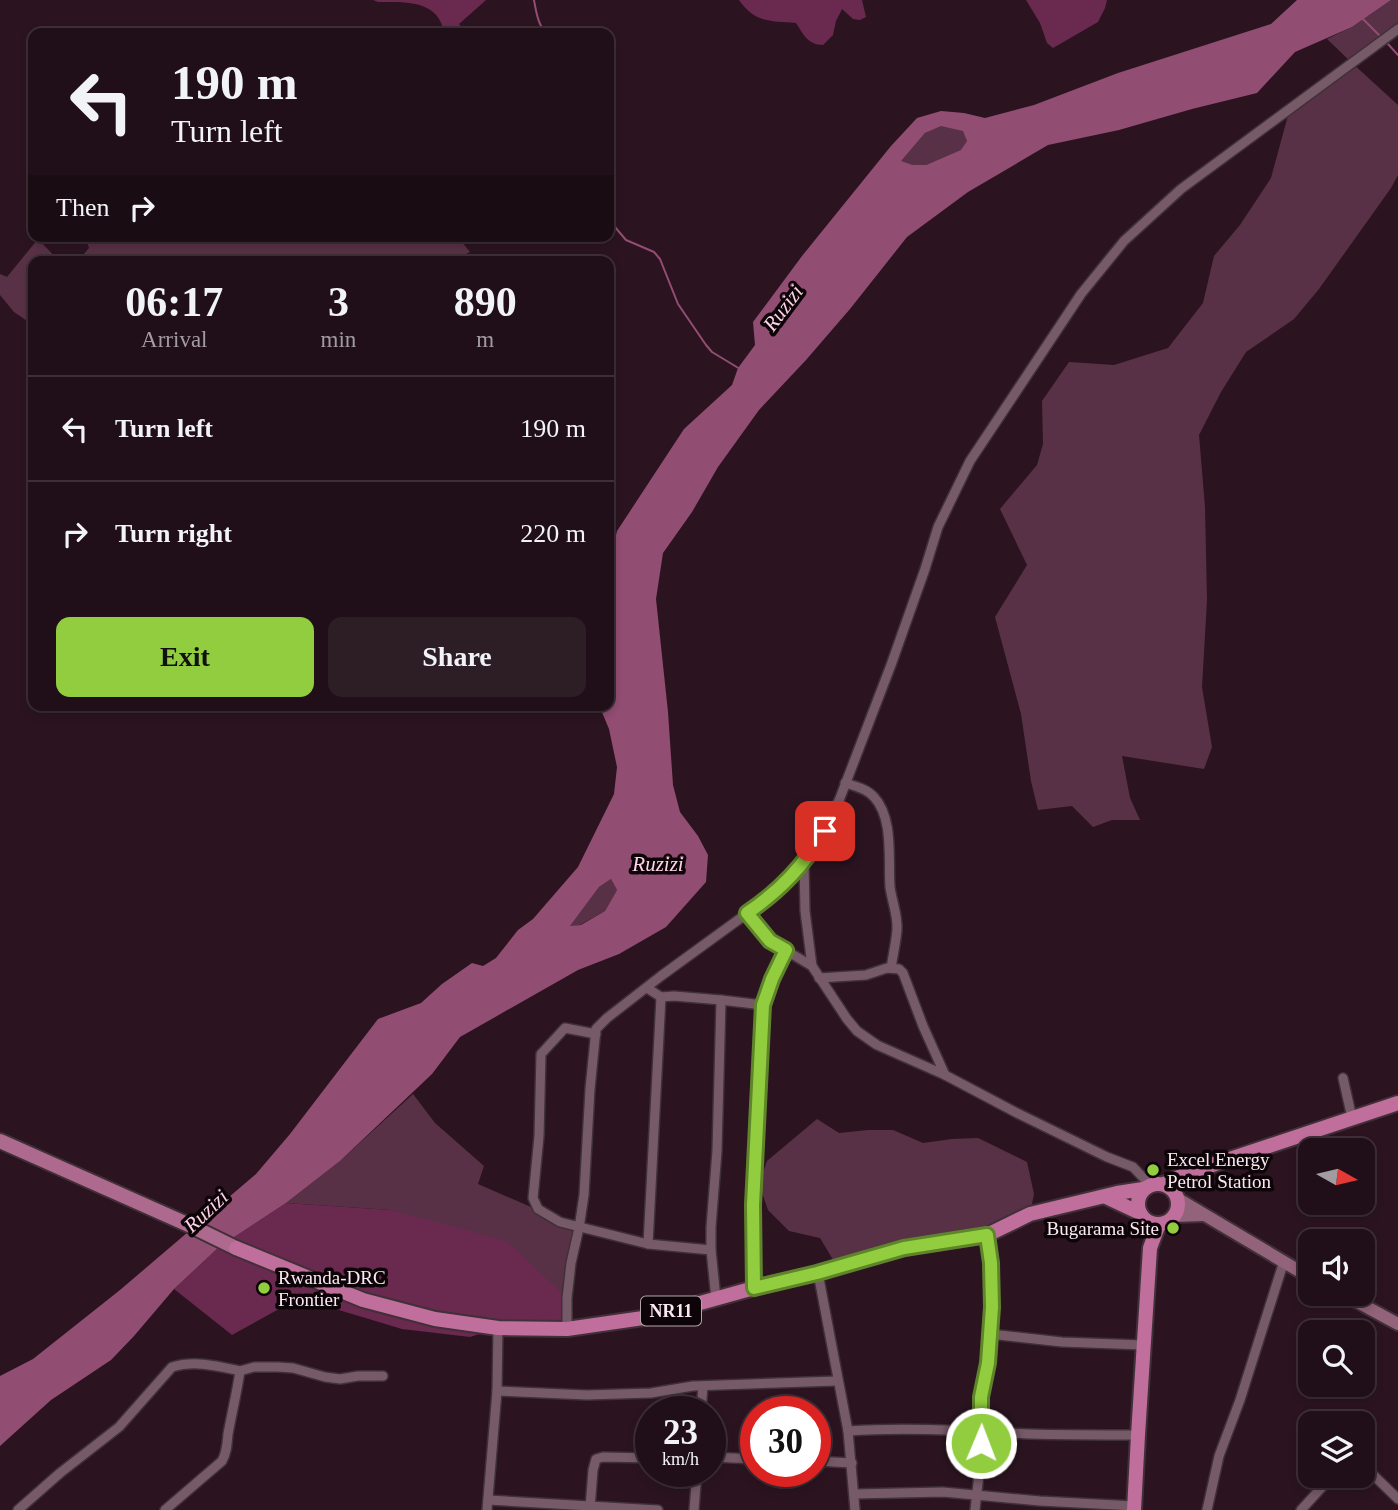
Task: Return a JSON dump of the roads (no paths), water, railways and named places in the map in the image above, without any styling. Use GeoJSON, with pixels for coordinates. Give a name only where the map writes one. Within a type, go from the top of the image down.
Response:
{"type":"FeatureCollection","features":[{"type":"Feature","properties":{"kind":"highway","name":"NR11"},"geometry":{"type":"LineString","coordinates":[[236,1248],[363,1300],[435,1319],[498,1328],[566,1329],[650,1317],[904,1248],[987,1235],[1030,1214],[1153,1186],[1398,1103]]}},
{"type":"Feature","properties":{"kind":"highway"},"geometry":{"type":"LineString","coordinates":[[1106,1197],[1142,1216],[1151,1223],[1159,1224],[1169,1221],[1178,1208],[1178,1199],[1171,1188],[1153,1186],[1138,1199],[1142,1216],[1150,1248]]}},
{"type":"Feature","properties":{"kind":"highway"},"geometry":{"type":"LineString","coordinates":[[1134,1508],[1150,1248],[1159,1224]]}},
{"type":"Feature","properties":{"kind":"main road"},"geometry":{"type":"LineString","coordinates":[[0,1140],[236,1248]]}},
{"type":"Feature","properties":{"kind":"main road"},"geometry":{"type":"LineString","coordinates":[[1178,1199],[1298,1270]]}},
{"type":"Feature","properties":{"kind":"main road"},"geometry":{"type":"LineString","coordinates":[[1174,1216],[1205,1215]]}},
{"type":"Feature","properties":{"kind":"main road"},"geometry":{"type":"LineString","coordinates":[[1365,1306],[1398,1324]]}},
{"type":"Feature","properties":{"kind":"street"},"geometry":{"type":"LineString","coordinates":[[566,1329],[571,1263],[584,1195],[596,1030],[607,1018],[771,897],[804,862],[825,831],[911,608],[938,527],[970,461],[1082,294],[1124,241],[1181,189],[1398,29]]}},
{"type":"Feature","properties":{"kind":"street"},"geometry":{"type":"LineString","coordinates":[[845,783],[865,790],[874,797],[880,805],[885,822],[889,841],[890,888],[897,924],[891,968]]}},
{"type":"Feature","properties":{"kind":"street"},"geometry":{"type":"LineString","coordinates":[[804,862],[805,911],[812,966],[858,1031],[877,1045],[945,1075],[1107,1157],[1133,1167],[1153,1186]]}},
{"type":"Feature","properties":{"kind":"street"},"geometry":{"type":"LineString","coordinates":[[747,913],[770,941],[812,966]]}},
{"type":"Feature","properties":{"kind":"street"},"geometry":{"type":"LineString","coordinates":[[754,1288],[752,1227],[763,1005],[786,950]]}},
{"type":"Feature","properties":{"kind":"street"},"geometry":{"type":"LineString","coordinates":[[819,978],[866,975],[891,968],[899,969],[945,1075]]}},
{"type":"Feature","properties":{"kind":"street"},"geometry":{"type":"LineString","coordinates":[[647,988],[661,997],[763,1005]]}},
{"type":"Feature","properties":{"kind":"street"},"geometry":{"type":"LineString","coordinates":[[648,1244],[661,997]]}},
{"type":"Feature","properties":{"kind":"street"},"geometry":{"type":"LineString","coordinates":[[716,1299],[711,1250],[721,1000]]}},
{"type":"Feature","properties":{"kind":"street"},"geometry":{"type":"LineString","coordinates":[[596,1034],[565,1028],[541,1054],[540,1136],[533,1198],[538,1209],[560,1223],[579,1228],[648,1244],[711,1250]]}},
{"type":"Feature","properties":{"kind":"street"},"geometry":{"type":"LineString","coordinates":[[1343,1078],[1352,1118]]}},
{"type":"Feature","properties":{"kind":"street"},"geometry":{"type":"LineString","coordinates":[[975,1510],[981,1465],[981,1397],[988,1363],[990,1334],[992,1284],[987,1235]]}},
{"type":"Feature","properties":{"kind":"street"},"geometry":{"type":"LineString","coordinates":[[1207,1510],[1219,1456],[1240,1400],[1284,1261]]}},
{"type":"Feature","properties":{"kind":"street"},"geometry":{"type":"LineString","coordinates":[[817,1273],[848,1431],[855,1510]]}},
{"type":"Feature","properties":{"kind":"street"},"geometry":{"type":"LineString","coordinates":[[486,1510],[497,1391],[498,1328]]}},
{"type":"Feature","properties":{"kind":"street"},"geometry":{"type":"LineString","coordinates":[[990,1334],[1062,1342],[1143,1345]]}},
{"type":"Feature","properties":{"kind":"street"},"geometry":{"type":"LineString","coordinates":[[18,1510],[119,1427],[172,1367],[194,1363],[240,1371],[254,1367],[293,1368],[340,1379],[358,1376],[383,1377]]}},
{"type":"Feature","properties":{"kind":"street"},"geometry":{"type":"LineString","coordinates":[[165,1510],[222,1461],[226,1454],[240,1371]]}},
{"type":"Feature","properties":{"kind":"street"},"geometry":{"type":"LineString","coordinates":[[497,1391],[587,1395],[651,1393],[693,1386],[837,1381]]}},
{"type":"Feature","properties":{"kind":"street"},"geometry":{"type":"LineString","coordinates":[[702,1396],[703,1386]]}},
{"type":"Feature","properties":{"kind":"street"},"geometry":{"type":"LineString","coordinates":[[848,1431],[1138,1435]]}},
{"type":"Feature","properties":{"kind":"street"},"geometry":{"type":"LineString","coordinates":[[590,1508],[596,1459],[635,1458]]}},
{"type":"Feature","properties":{"kind":"street"},"geometry":{"type":"LineString","coordinates":[[831,1462],[852,1463]]}},
{"type":"Feature","properties":{"kind":"street"},"geometry":{"type":"LineString","coordinates":[[1375,1477],[1398,1499]]}},
{"type":"Feature","properties":{"kind":"street"},"geometry":{"type":"LineString","coordinates":[[694,1510],[696,1487]]}},
{"type":"Feature","properties":{"kind":"street"},"geometry":{"type":"LineString","coordinates":[[1301,1510],[1320,1488]]}},
{"type":"Feature","properties":{"kind":"street"},"geometry":{"type":"LineString","coordinates":[[854,1494],[943,1492],[1134,1508]]}},
{"type":"Feature","properties":{"kind":"street"},"geometry":{"type":"LineString","coordinates":[[488,1500],[658,1510]]}},
{"type":"Feature","properties":{"kind":"water","name":"Ruzizi"},"geometry":{"type":"Polygon","coordinates":[[[1297,0],[1391,0],[1352,27],[1295,52],[1257,93],[1119,130],[1048,145],[968,192],[907,237],[850,309],[759,410],[718,467],[692,512],[663,553],[656,599],[673,785],[680,812],[708,855],[706,882],[666,927],[619,954],[578,970],[460,1037],[432,1074],[340,1161],[286,1203],[219,1247],[174,1289],[111,1360],[51,1400],[0,1446],[0,1376],[33,1359],[120,1290],[256,1174],[378,1019],[421,1003],[472,963],[483,966],[496,958],[518,930],[533,919],[578,867],[614,794],[617,767],[609,729],[602,711],[614,711],[614,543],[617,531],[684,429],[732,385],[738,368],[755,345],[753,322],[802,256],[891,146],[917,118],[941,111],[985,118],[1034,105],[1118,73],[1271,24],[1297,0]],[[941,126],[925,133],[901,161],[926,165],[961,150],[967,141],[963,131],[941,126]],[[611,879],[599,887],[570,926],[581,925],[605,911],[617,890],[611,879]]]}},
{"type":"Feature","properties":{"kind":"waterway"},"geometry":{"type":"LineString","coordinates":[[534,0],[542,28]]}},
{"type":"Feature","properties":{"kind":"waterway"},"geometry":{"type":"LineString","coordinates":[[1362,18],[1379,35]]}},
{"type":"Feature","properties":{"kind":"waterway"},"geometry":{"type":"LineString","coordinates":[[1388,44],[1398,55]]}},
{"type":"Feature","properties":{"kind":"waterway"},"geometry":{"type":"LineString","coordinates":[[614,226],[626,240],[654,252],[660,259],[678,304],[706,345],[712,352],[740,369]]}},
{"type":"Feature","properties":{"kind":"place","name":"Excel Energy Petrol Station"},"geometry":{"type":"Point","coordinates":[1153,1170]}},
{"type":"Feature","properties":{"kind":"place","name":"Bugarama Site"},"geometry":{"type":"Point","coordinates":[1173,1228]}},
{"type":"Feature","properties":{"kind":"place","name":"Rwanda-DRC Frontier"},"geometry":{"type":"Point","coordinates":[264,1288]}}]}
